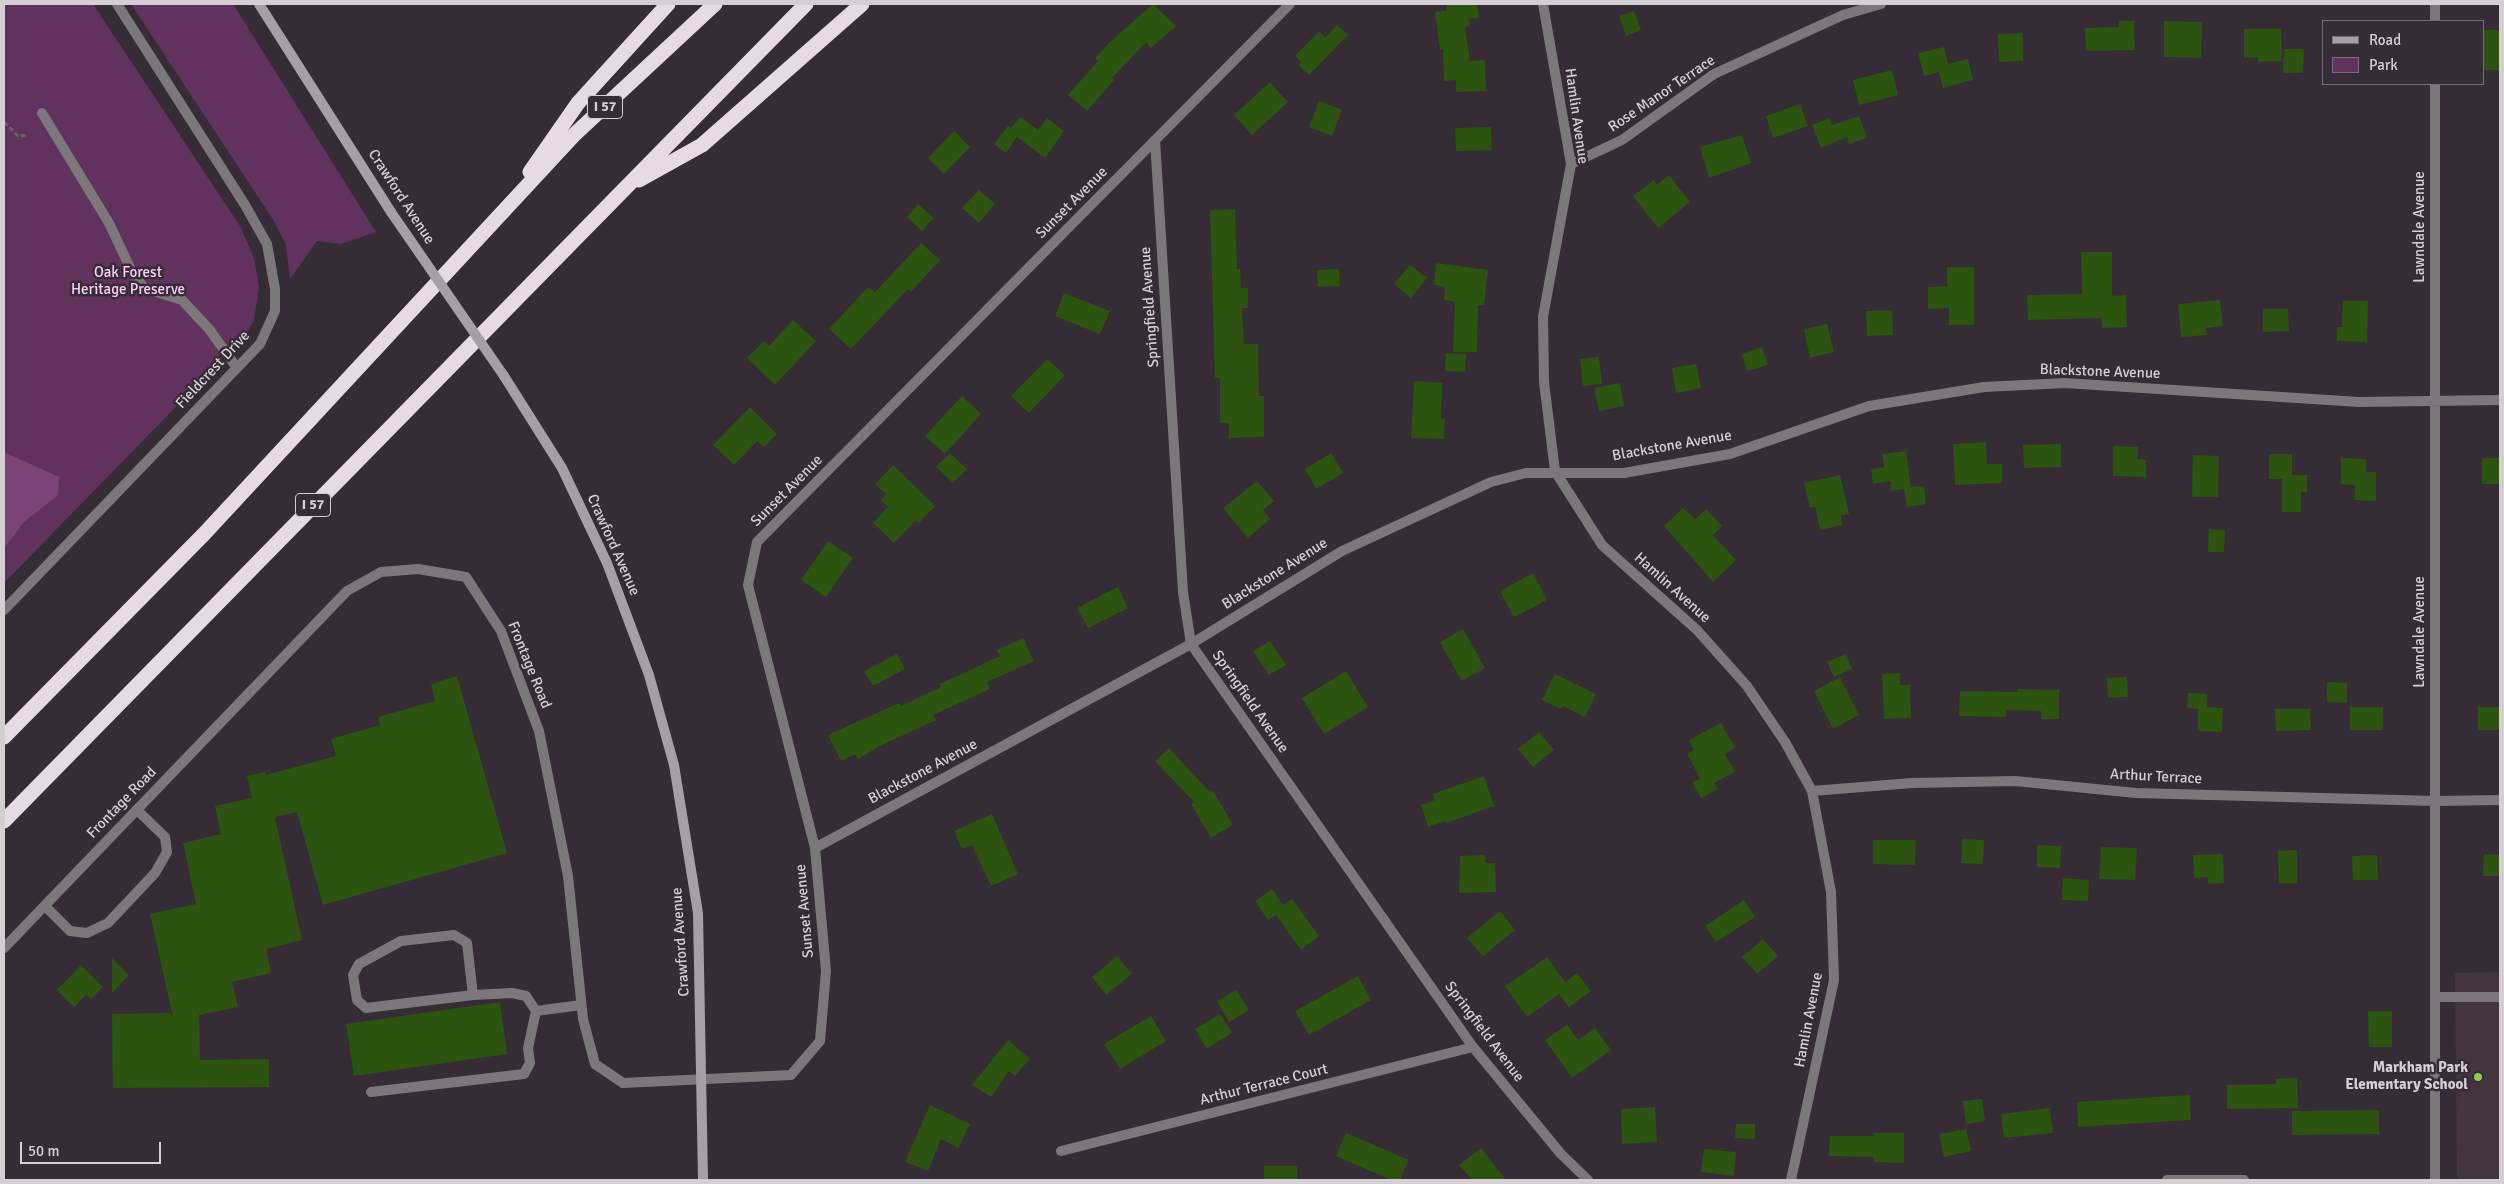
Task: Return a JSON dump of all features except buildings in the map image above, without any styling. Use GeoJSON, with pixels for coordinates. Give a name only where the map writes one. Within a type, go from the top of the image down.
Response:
{"type":"FeatureCollection","features":[{"type":"Feature","properties":{"kind":"highway"},"geometry":{"type":"LineString","coordinates":[[500,216],[578,103],[668,4]]}},
{"type":"Feature","properties":{"kind":"highway","name":"I 57"},"geometry":{"type":"LineString","coordinates":[[4,737],[204,534],[576,134],[715,4]]}},
{"type":"Feature","properties":{"kind":"highway","name":"I 57"},"geometry":{"type":"LineString","coordinates":[[4,821],[806,4]]}},
{"type":"Feature","properties":{"kind":"highway"},"geometry":{"type":"LineString","coordinates":[[623,190],[702,145],[862,4]]}},
{"type":"Feature","properties":{"kind":"main road","name":"Crawford Avenue"},"geometry":{"type":"LineString","coordinates":[[259,4],[391,212],[504,376],[562,468],[607,563],[649,675],[674,765],[698,913],[703,1180]]}},
{"type":"Feature","properties":{"kind":"street","name":"Fieldcrest Drive"},"geometry":{"type":"LineString","coordinates":[[4,610],[260,344],[275,311],[275,289],[267,244],[245,205],[117,4]]}},
{"type":"Feature","properties":{"kind":"street","name":"Sunset Avenue"},"geometry":{"type":"LineString","coordinates":[[702,1079],[791,1075],[820,1041],[826,970],[815,848],[748,585],[757,542],[1290,4]]}},
{"type":"Feature","properties":{"kind":"street","name":"Hamlin Avenue"},"geometry":{"type":"LineString","coordinates":[[1543,4],[1571,164],[1543,317],[1544,382],[1554,472],[1602,545],[1697,630],[1747,686],[1785,742],[1812,791],[1831,892],[1834,980],[1791,1180]]}},
{"type":"Feature","properties":{"kind":"street","name":"Rose Manor Terrace"},"geometry":{"type":"LineString","coordinates":[[1571,164],[1622,140],[1714,74],[1843,15],[1881,4]]}},
{"type":"Feature","properties":{"kind":"street"},"geometry":{"type":"LineString","coordinates":[[2435,4],[2435,20]]}},
{"type":"Feature","properties":{"kind":"street","name":"Lawndale Avenue"},"geometry":{"type":"LineString","coordinates":[[2435,85],[2435,1180]]}},
{"type":"Feature","properties":{"kind":"street"},"geometry":{"type":"LineString","coordinates":[[42,113],[109,223],[132,272],[144,288],[182,300],[209,329],[237,368]]}},
{"type":"Feature","properties":{"kind":"street","name":"Springfield Avenue"},"geometry":{"type":"LineString","coordinates":[[1155,140],[1183,592],[1191,644],[1473,1048],[1561,1154],[1588,1180]]}},
{"type":"Feature","properties":{"kind":"street","name":"Blackstone Avenue"},"geometry":{"type":"LineString","coordinates":[[815,848],[1191,644],[1342,551],[1491,482],[1526,473],[1624,473],[1730,454],[1869,406],[1984,387],[2065,383],[2360,402],[2500,400]]}},
{"type":"Feature","properties":{"kind":"street","name":"Frontage Road"},"geometry":{"type":"LineString","coordinates":[[4,948],[347,591],[381,572],[418,569],[466,577],[501,631],[539,731],[568,876],[581,1005],[594,1064],[623,1083],[702,1079]]}},
{"type":"Feature","properties":{"kind":"street","name":"Arthur Terrace"},"geometry":{"type":"LineString","coordinates":[[1812,791],[1912,783],[2015,781],[2136,793],[2435,801],[2500,800]]}},
{"type":"Feature","properties":{"kind":"street"},"geometry":{"type":"LineString","coordinates":[[44,906],[70,931],[86,933],[108,922],[114,916],[155,873],[167,852],[165,838],[137,810]]}},
{"type":"Feature","properties":{"kind":"street"},"geometry":{"type":"LineString","coordinates":[[371,1092],[524,1074],[530,1062],[528,1048],[536,1011],[526,996],[512,994],[473,995],[366,1008],[357,1000],[353,975],[359,964],[401,941],[454,935],[467,943],[473,995]]}},
{"type":"Feature","properties":{"kind":"street"},"geometry":{"type":"LineString","coordinates":[[2435,997],[2500,997]]}},
{"type":"Feature","properties":{"kind":"street"},"geometry":{"type":"LineString","coordinates":[[536,1011],[581,1005]]}},
{"type":"Feature","properties":{"kind":"street","name":"Arthur Terrace Court"},"geometry":{"type":"LineString","coordinates":[[1061,1151],[1473,1048]]}},
{"type":"Feature","properties":{"kind":"street"},"geometry":{"type":"LineString","coordinates":[[2168,1180],[2244,1180]]}},
{"type":"Feature","properties":{"kind":"path"},"geometry":{"type":"LineString","coordinates":[[4,122],[18,136],[27,135]]}},
{"type":"Feature","properties":{"kind":"shaded area"},"geometry":{"type":"Polygon","coordinates":[[[4,452],[59,477],[58,495],[24,522],[4,548],[4,452]]]}},
{"type":"Feature","properties":{"kind":"shaded area","name":"Markham Park Elementary School"},"geometry":{"type":"Polygon","coordinates":[[[2500,972],[2500,1180],[2457,1180],[2455,973],[2500,972]]]}},
{"type":"Feature","properties":{"kind":"green space","name":"Oak Forest Heritage Preserve"},"geometry":{"type":"Polygon","coordinates":[[[4,4],[93,4],[240,226],[254,258],[259,287],[254,320],[245,336],[4,583],[4,4]]]}},
{"type":"Feature","properties":{"kind":"green space"},"geometry":{"type":"Polygon","coordinates":[[[131,4],[233,4],[376,232],[341,244],[317,241],[290,279],[286,245],[274,221],[131,4]]]}},
{"type":"Feature","properties":{"kind":"place","name":"Markham Park Elementary School"},"geometry":{"type":"Point","coordinates":[2478,1077]}}]}
